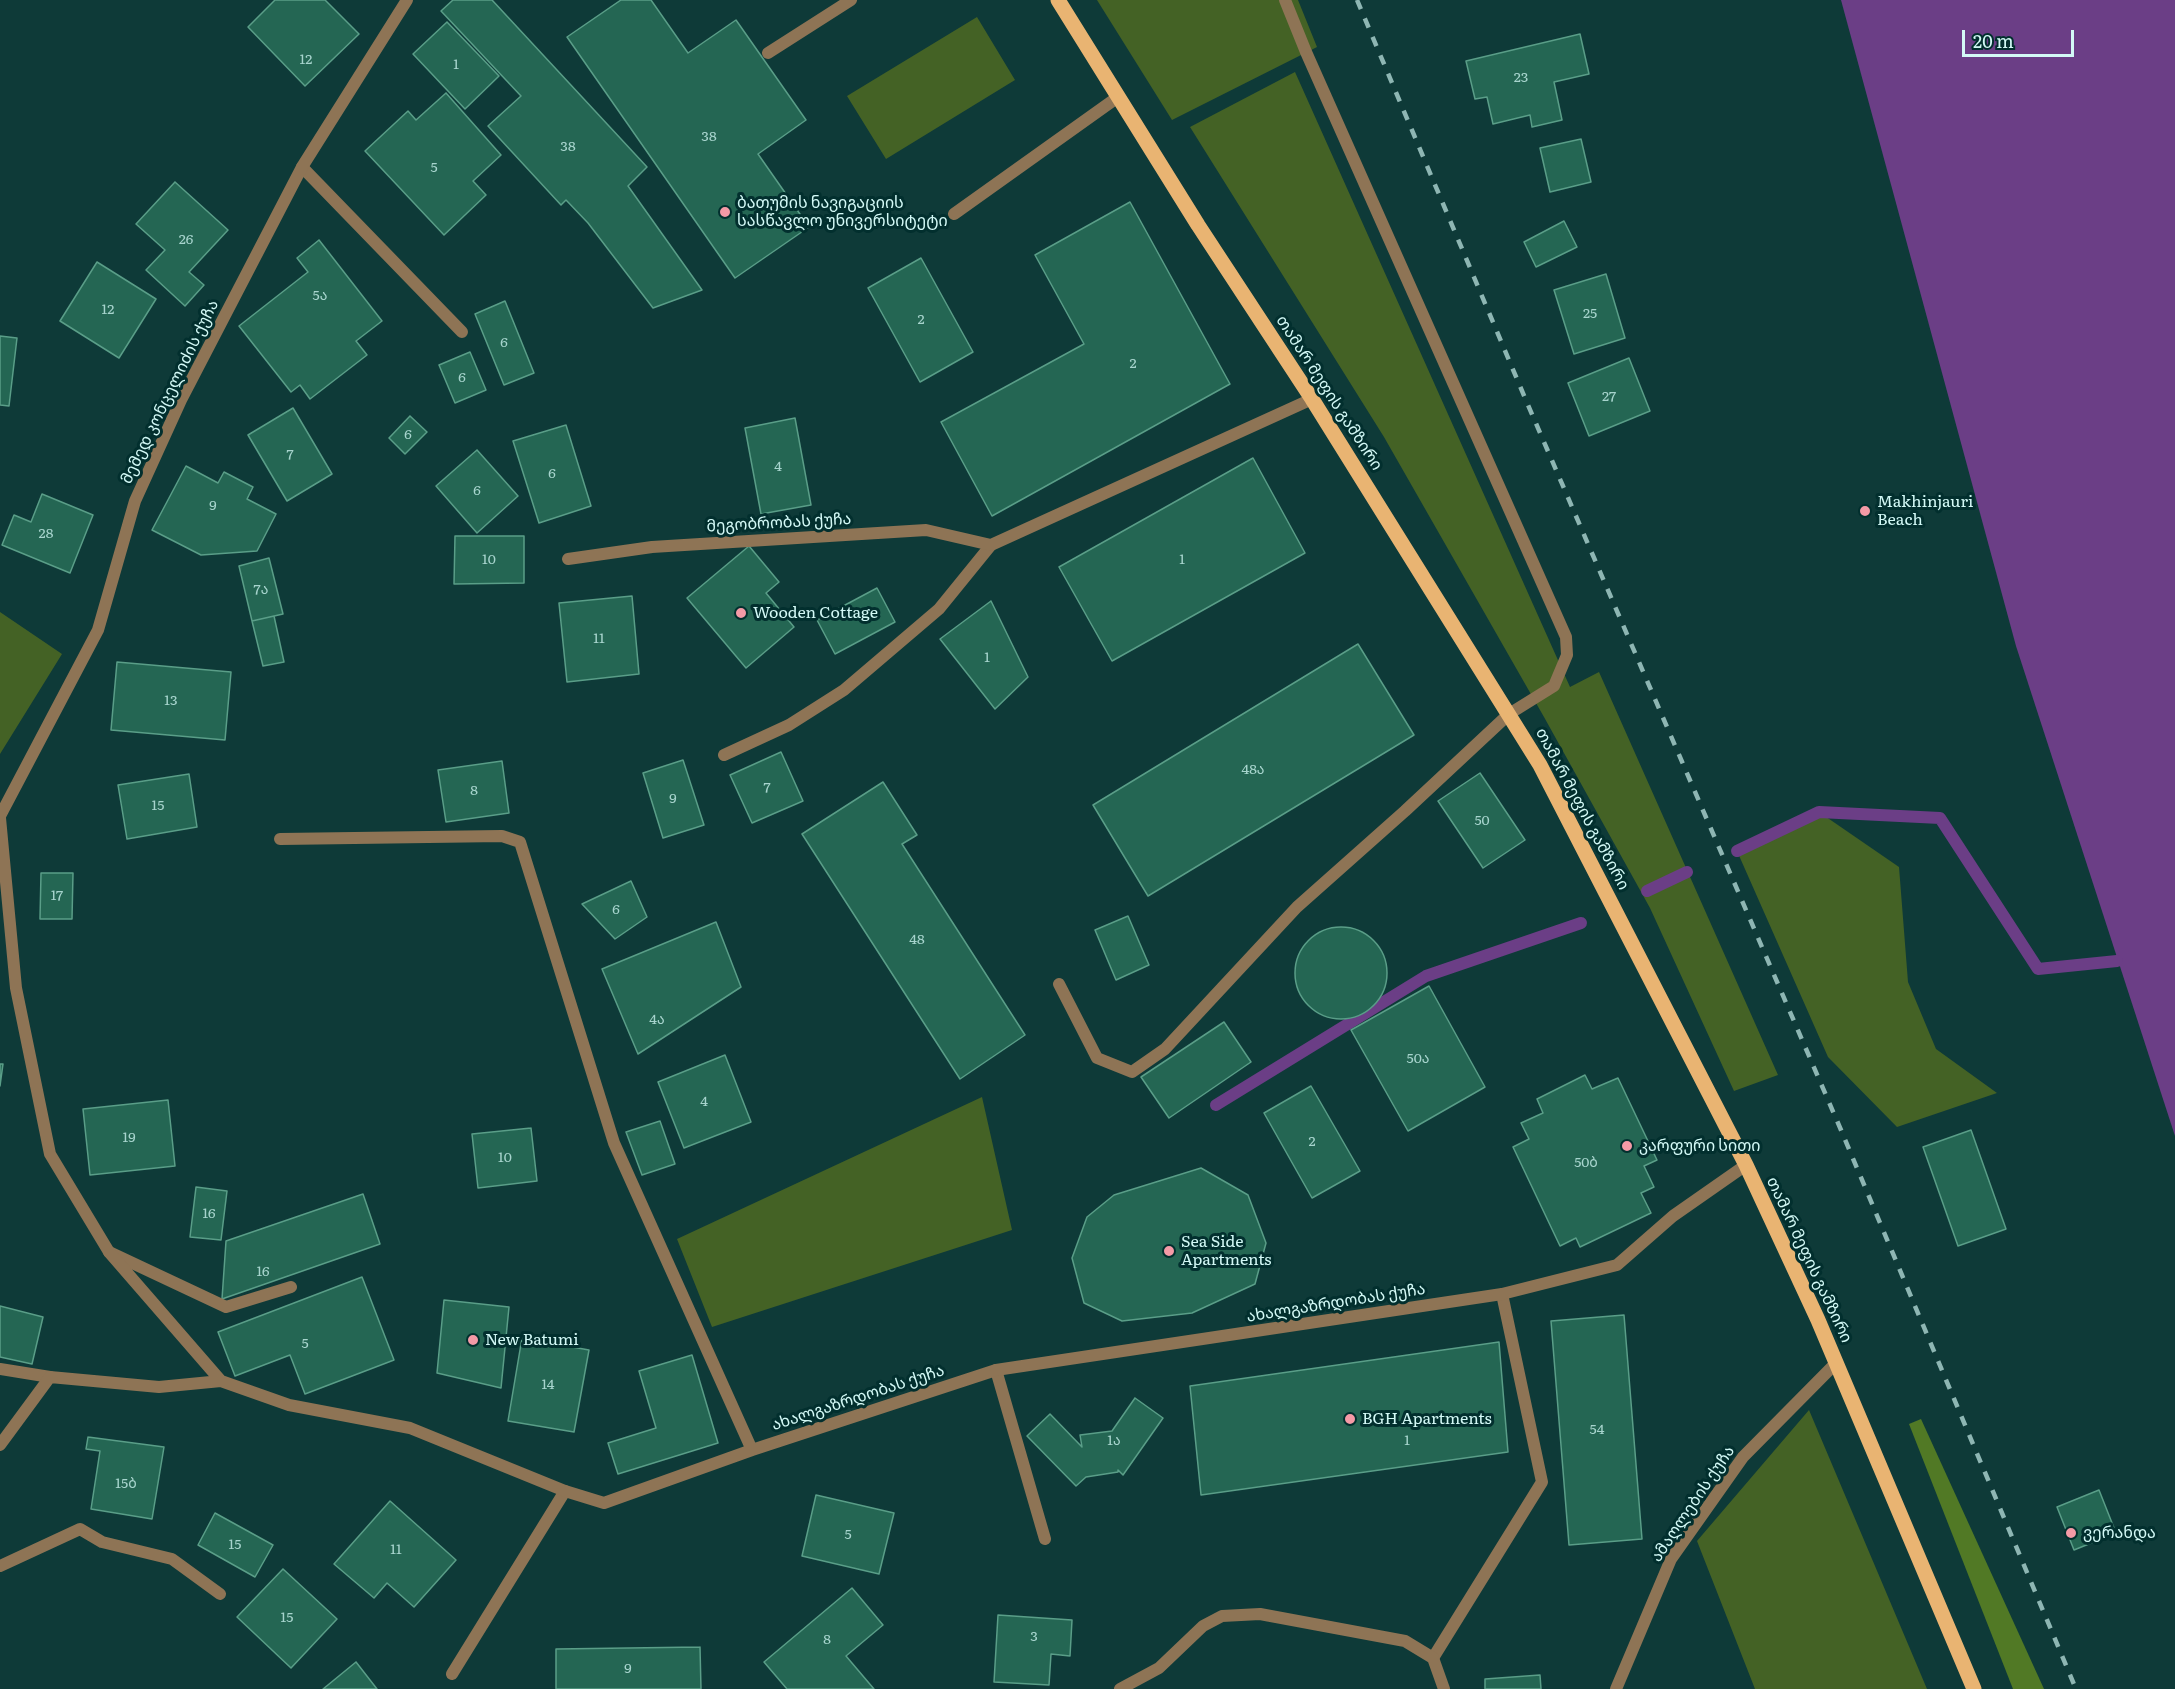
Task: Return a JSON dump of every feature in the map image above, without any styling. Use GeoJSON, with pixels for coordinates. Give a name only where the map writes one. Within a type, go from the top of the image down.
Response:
{"type":"FeatureCollection","features":[{"type":"Feature","properties":{"kind":"main road","name":"თამარ მეფის გამზირი"},"geometry":{"type":"LineString","coordinates":[[1058,0],[1198,225],[1312,399],[1540,765],[1746,1165],[1818,1320],[1974,1689]]}},
{"type":"Feature","properties":{"kind":"street","name":"მემედ კონცელიძის ქუჩა"},"geometry":{"type":"LineString","coordinates":[[221,1382],[109,1252],[50,1154],[16,988],[0,817],[98,630],[135,501],[182,400],[302,167],[407,0]]}},
{"type":"Feature","properties":{"kind":"street"},"geometry":{"type":"LineString","coordinates":[[768,53],[851,0]]}},
{"type":"Feature","properties":{"kind":"street"},"geometry":{"type":"LineString","coordinates":[[1059,984],[1097,1058],[1132,1072],[1165,1049],[1297,907],[1509,714],[1554,686],[1567,655],[1566,636],[1306,52],[1285,0]]}},
{"type":"Feature","properties":{"kind":"street"},"geometry":{"type":"LineString","coordinates":[[954,214],[1118,97]]}},
{"type":"Feature","properties":{"kind":"street"},"geometry":{"type":"LineString","coordinates":[[302,167],[462,332]]}},
{"type":"Feature","properties":{"kind":"street"},"geometry":{"type":"LineString","coordinates":[[724,755],[789,725],[844,690],[939,609],[991,545],[1312,399]]}},
{"type":"Feature","properties":{"kind":"street","name":"მეგობრობას ქუჩა"},"geometry":{"type":"LineString","coordinates":[[568,559],[652,547],[926,530],[991,545]]}},
{"type":"Feature","properties":{"kind":"street"},"geometry":{"type":"LineString","coordinates":[[280,839],[502,836],[520,842],[614,1143],[752,1450]]}},
{"type":"Feature","properties":{"kind":"street","name":"ახალგაზრდობას ქუჩა"},"geometry":{"type":"LineString","coordinates":[[0,1369],[50,1377],[159,1387],[221,1382],[289,1405],[410,1428],[565,1491],[604,1503],[752,1450],[996,1370],[1502,1294],[1617,1265],[1673,1216],[1746,1165]]}},
{"type":"Feature","properties":{"kind":"street"},"geometry":{"type":"LineString","coordinates":[[109,1252],[226,1307],[291,1287]]}},
{"type":"Feature","properties":{"kind":"street"},"geometry":{"type":"LineString","coordinates":[[1433,1658],[1542,1482],[1502,1294]]}},
{"type":"Feature","properties":{"kind":"street","name":"ამაღლების ქუჩა"},"geometry":{"type":"LineString","coordinates":[[1616,1689],[1671,1560],[1743,1457],[1836,1363]]}},
{"type":"Feature","properties":{"kind":"street"},"geometry":{"type":"LineString","coordinates":[[996,1370],[1045,1539]]}},
{"type":"Feature","properties":{"kind":"street"},"geometry":{"type":"LineString","coordinates":[[0,1444],[50,1377]]}},
{"type":"Feature","properties":{"kind":"street"},"geometry":{"type":"LineString","coordinates":[[452,1674],[565,1491]]}},
{"type":"Feature","properties":{"kind":"street"},"geometry":{"type":"LineString","coordinates":[[0,1566],[80,1529],[102,1542],[172,1559],[220,1594]]}},
{"type":"Feature","properties":{"kind":"street"},"geometry":{"type":"LineString","coordinates":[[1120,1689],[1159,1668],[1203,1626],[1222,1616],[1260,1614],[1405,1641],[1433,1658],[1444,1689]]}},
{"type":"Feature","properties":{"kind":"green space"},"geometry":{"type":"Polygon","coordinates":[[[1097,0],[1298,0],[1317,47],[1172,120],[1097,0]]]}},
{"type":"Feature","properties":{"kind":"green space"},"geometry":{"type":"Polygon","coordinates":[[[977,17],[1015,80],[886,159],[847,96],[977,17]]]}},
{"type":"Feature","properties":{"kind":"green space"},"geometry":{"type":"Polygon","coordinates":[[[1295,72],[1570,687],[1599,672],[1778,1075],[1734,1091],[1650,908],[1544,717],[1384,437],[1190,127],[1295,72]]]}},
{"type":"Feature","properties":{"kind":"green space"},"geometry":{"type":"Polygon","coordinates":[[[0,612],[62,654],[0,754],[0,612]]]}},
{"type":"Feature","properties":{"kind":"green space"},"geometry":{"type":"Polygon","coordinates":[[[1819,812],[1899,867],[1908,982],[1936,1049],[1997,1093],[1897,1127],[1828,1057],[1737,851],[1819,812]]]}},
{"type":"Feature","properties":{"kind":"green space"},"geometry":{"type":"Polygon","coordinates":[[[982,1097],[1012,1230],[712,1327],[677,1239],[982,1097]]]}},
{"type":"Feature","properties":{"kind":"green space"},"geometry":{"type":"Polygon","coordinates":[[[1809,1410],[1927,1689],[1755,1689],[1697,1541],[1809,1410]]]}},
{"type":"Feature","properties":{"kind":"green space"},"geometry":{"type":"Polygon","coordinates":[[[1921,1419],[2044,1689],[2013,1689],[1909,1424],[1921,1419]]]}},
{"type":"Feature","properties":{"kind":"shaded area"},"geometry":{"type":"Polygon","coordinates":[[[1841,0],[2175,0],[2175,1136],[2016,646],[1841,0]]]}},
{"type":"Feature","properties":{"kind":"building"},"geometry":{"type":"Polygon","coordinates":[[[275,0],[325,0],[359,34],[305,86],[248,27],[275,0]]]}},
{"type":"Feature","properties":{"kind":"building"},"geometry":{"type":"Polygon","coordinates":[[[453,0],[492,0],[647,167],[628,186],[702,290],[653,308],[588,223],[566,200],[561,205],[488,126],[521,96],[441,11],[453,0]]]}},
{"type":"Feature","properties":{"kind":"building"},"geometry":{"type":"Polygon","coordinates":[[[621,0],[651,0],[688,53],[736,20],[806,120],[758,154],[809,227],[735,278],[567,37],[621,0]]]}},
{"type":"Feature","properties":{"kind":"building"},"geometry":{"type":"Polygon","coordinates":[[[447,22],[499,76],[465,109],[413,54],[447,22]]]}},
{"type":"Feature","properties":{"kind":"building"},"geometry":{"type":"Polygon","coordinates":[[[1580,34],[1589,74],[1554,82],[1562,120],[1532,127],[1530,115],[1493,124],[1487,97],[1475,99],[1466,61],[1580,34]]]}},
{"type":"Feature","properties":{"kind":"building"},"geometry":{"type":"Polygon","coordinates":[[[446,93],[501,155],[473,181],[486,195],[444,235],[365,151],[408,111],[416,120],[446,93]]]}},
{"type":"Feature","properties":{"kind":"building"},"geometry":{"type":"Polygon","coordinates":[[[1581,139],[1591,182],[1550,192],[1540,148],[1581,139]]]}},
{"type":"Feature","properties":{"kind":"building"},"geometry":{"type":"Polygon","coordinates":[[[175,182],[228,230],[189,272],[204,285],[185,306],[146,270],[165,250],[136,224],[175,182]]]}},
{"type":"Feature","properties":{"kind":"building"},"geometry":{"type":"Polygon","coordinates":[[[1130,202],[1230,384],[992,516],[941,422],[1084,344],[1035,255],[1130,202]]]}},
{"type":"Feature","properties":{"kind":"building"},"geometry":{"type":"Polygon","coordinates":[[[1564,221],[1577,247],[1536,267],[1524,242],[1564,221]]]}},
{"type":"Feature","properties":{"kind":"building"},"geometry":{"type":"Polygon","coordinates":[[[319,240],[382,321],[356,341],[367,355],[310,399],[300,385],[291,392],[239,326],[308,272],[297,258],[319,240]]]}},
{"type":"Feature","properties":{"kind":"building"},"geometry":{"type":"Polygon","coordinates":[[[921,258],[973,352],[920,382],[868,288],[921,258]]]}},
{"type":"Feature","properties":{"kind":"building"},"geometry":{"type":"Polygon","coordinates":[[[97,262],[156,299],[119,358],[60,321],[97,262]]]}},
{"type":"Feature","properties":{"kind":"building"},"geometry":{"type":"Polygon","coordinates":[[[1606,274],[1625,338],[1574,354],[1554,290],[1606,274]]]}},
{"type":"Feature","properties":{"kind":"building"},"geometry":{"type":"Polygon","coordinates":[[[505,301],[534,373],[504,385],[475,314],[505,301]]]}},
{"type":"Feature","properties":{"kind":"building"},"geometry":{"type":"Polygon","coordinates":[[[0,336],[17,338],[9,406],[0,405],[0,336]]]}},
{"type":"Feature","properties":{"kind":"building"},"geometry":{"type":"Polygon","coordinates":[[[470,352],[486,390],[455,403],[439,365],[470,352]]]}},
{"type":"Feature","properties":{"kind":"building"},"geometry":{"type":"Polygon","coordinates":[[[1629,358],[1650,411],[1589,436],[1568,383],[1629,358]]]}},
{"type":"Feature","properties":{"kind":"building"},"geometry":{"type":"Polygon","coordinates":[[[293,408],[332,474],[287,501],[248,435],[293,408]]]}},
{"type":"Feature","properties":{"kind":"building"},"geometry":{"type":"Polygon","coordinates":[[[410,416],[427,432],[405,454],[389,438],[410,416]]]}},
{"type":"Feature","properties":{"kind":"building"},"geometry":{"type":"Polygon","coordinates":[[[795,418],[811,505],[761,514],[745,428],[795,418]]]}},
{"type":"Feature","properties":{"kind":"building"},"geometry":{"type":"Polygon","coordinates":[[[566,425],[591,506],[539,523],[513,441],[566,425]]]}},
{"type":"Feature","properties":{"kind":"building"},"geometry":{"type":"Polygon","coordinates":[[[477,450],[518,496],[477,533],[436,486],[477,450]]]}},
{"type":"Feature","properties":{"kind":"building"},"geometry":{"type":"Polygon","coordinates":[[[1253,458],[1305,553],[1112,661],[1059,567],[1253,458]]]}},
{"type":"Feature","properties":{"kind":"building"},"geometry":{"type":"Polygon","coordinates":[[[186,466],[218,483],[224,472],[253,487],[247,499],[276,514],[257,551],[201,555],[152,530],[186,466]]]}},
{"type":"Feature","properties":{"kind":"building"},"geometry":{"type":"Polygon","coordinates":[[[42,494],[93,515],[70,573],[2,545],[14,515],[31,522],[42,494]]]}},
{"type":"Feature","properties":{"kind":"building"},"geometry":{"type":"Polygon","coordinates":[[[455,536],[524,536],[524,583],[454,584],[455,536]]]}},
{"type":"Feature","properties":{"kind":"building","name":"Wooden Cottage"},"geometry":{"type":"Polygon","coordinates":[[[749,546],[779,582],[766,593],[794,627],[746,668],[687,598],[749,546]]]}},
{"type":"Feature","properties":{"kind":"building"},"geometry":{"type":"Polygon","coordinates":[[[269,558],[283,614],[252,621],[239,566],[269,558]]]}},
{"type":"Feature","properties":{"kind":"building","name":"Wooden Cottage"},"geometry":{"type":"Polygon","coordinates":[[[877,588],[895,622],[835,654],[817,620],[877,588]]]}},
{"type":"Feature","properties":{"kind":"building"},"geometry":{"type":"Polygon","coordinates":[[[632,596],[639,674],[567,682],[559,603],[632,596]]]}},
{"type":"Feature","properties":{"kind":"building"},"geometry":{"type":"Polygon","coordinates":[[[991,601],[1028,677],[995,709],[940,639],[991,601]]]}},
{"type":"Feature","properties":{"kind":"building"},"geometry":{"type":"Polygon","coordinates":[[[274,616],[284,662],[263,666],[252,621],[274,616]]]}},
{"type":"Feature","properties":{"kind":"building"},"geometry":{"type":"Polygon","coordinates":[[[1358,644],[1414,735],[1148,896],[1093,805],[1358,644]]]}},
{"type":"Feature","properties":{"kind":"building"},"geometry":{"type":"Polygon","coordinates":[[[117,662],[231,672],[225,740],[111,730],[117,662]]]}},
{"type":"Feature","properties":{"kind":"building"},"geometry":{"type":"Polygon","coordinates":[[[781,752],[803,801],[752,823],[730,775],[781,752]]]}},
{"type":"Feature","properties":{"kind":"building"},"geometry":{"type":"Polygon","coordinates":[[[683,760],[704,825],[663,838],[643,773],[683,760]]]}},
{"type":"Feature","properties":{"kind":"building"},"geometry":{"type":"Polygon","coordinates":[[[502,761],[509,813],[446,822],[438,770],[502,761]]]}},
{"type":"Feature","properties":{"kind":"building"},"geometry":{"type":"Polygon","coordinates":[[[1480,773],[1525,840],[1483,868],[1438,801],[1480,773]]]}},
{"type":"Feature","properties":{"kind":"building"},"geometry":{"type":"Polygon","coordinates":[[[189,774],[197,827],[127,839],[118,785],[189,774]]]}},
{"type":"Feature","properties":{"kind":"building"},"geometry":{"type":"Polygon","coordinates":[[[883,782],[917,835],[902,844],[1025,1035],[960,1079],[802,834],[883,782]]]}},
{"type":"Feature","properties":{"kind":"building"},"geometry":{"type":"Polygon","coordinates":[[[41,873],[73,873],[72,919],[40,919],[41,873]]]}},
{"type":"Feature","properties":{"kind":"building"},"geometry":{"type":"Polygon","coordinates":[[[631,881],[647,917],[615,939],[582,904],[631,881]]]}},
{"type":"Feature","properties":{"kind":"building"},"geometry":{"type":"Polygon","coordinates":[[[1128,916],[1149,965],[1116,980],[1095,930],[1128,916]]]}},
{"type":"Feature","properties":{"kind":"building"},"geometry":{"type":"Polygon","coordinates":[[[716,922],[741,987],[638,1054],[602,969],[716,922]]]}},
{"type":"Feature","properties":{"kind":"building"},"geometry":{"type":"Polygon","coordinates":[[[1341,927],[1359,930],[1374,940],[1384,955],[1387,973],[1384,991],[1374,1006],[1359,1016],[1341,1019],[1323,1016],[1308,1006],[1298,991],[1295,973],[1298,955],[1308,940],[1323,930],[1341,927]]]}},
{"type":"Feature","properties":{"kind":"building"},"geometry":{"type":"Polygon","coordinates":[[[1429,986],[1485,1087],[1408,1131],[1351,1030],[1429,986]]]}},
{"type":"Feature","properties":{"kind":"building"},"geometry":{"type":"Polygon","coordinates":[[[1224,1022],[1251,1062],[1169,1118],[1141,1077],[1224,1022]]]}},
{"type":"Feature","properties":{"kind":"building"},"geometry":{"type":"Polygon","coordinates":[[[725,1055],[751,1122],[684,1148],[658,1082],[725,1055]]]}},
{"type":"Feature","properties":{"kind":"building"},"geometry":{"type":"Polygon","coordinates":[[[0,1064],[3,1064],[0,1086],[0,1064]]]}},
{"type":"Feature","properties":{"kind":"building"},"geometry":{"type":"Polygon","coordinates":[[[1585,1075],[1592,1089],[1618,1078],[1657,1160],[1644,1166],[1654,1187],[1641,1193],[1651,1213],[1580,1247],[1576,1238],[1560,1246],[1513,1147],[1529,1139],[1521,1123],[1543,1113],[1537,1099],[1585,1075]]]}},
{"type":"Feature","properties":{"kind":"building"},"geometry":{"type":"Polygon","coordinates":[[[1311,1086],[1360,1171],[1312,1198],[1264,1113],[1311,1086]]]}},
{"type":"Feature","properties":{"kind":"building"},"geometry":{"type":"Polygon","coordinates":[[[168,1100],[175,1166],[90,1175],[83,1109],[168,1100]]]}},
{"type":"Feature","properties":{"kind":"building"},"geometry":{"type":"Polygon","coordinates":[[[660,1121],[675,1164],[642,1175],[626,1132],[660,1121]]]}},
{"type":"Feature","properties":{"kind":"building"},"geometry":{"type":"Polygon","coordinates":[[[531,1128],[537,1181],[478,1188],[472,1134],[531,1128]]]}},
{"type":"Feature","properties":{"kind":"building"},"geometry":{"type":"Polygon","coordinates":[[[1971,1130],[2006,1229],[1958,1246],[1923,1147],[1971,1130]]]}},
{"type":"Feature","properties":{"kind":"building","name":"Sea Side Apartments"},"geometry":{"type":"Polygon","coordinates":[[[1201,1168],[1248,1195],[1266,1243],[1255,1284],[1192,1313],[1122,1321],[1084,1303],[1072,1258],[1087,1217],[1114,1195],[1201,1168]]]}},
{"type":"Feature","properties":{"kind":"building"},"geometry":{"type":"Polygon","coordinates":[[[196,1187],[227,1191],[221,1240],[190,1237],[196,1187]]]}},
{"type":"Feature","properties":{"kind":"building"},"geometry":{"type":"Polygon","coordinates":[[[363,1194],[380,1244],[222,1299],[226,1241],[363,1194]]]}},
{"type":"Feature","properties":{"kind":"building"},"geometry":{"type":"Polygon","coordinates":[[[362,1277],[394,1360],[305,1394],[290,1355],[235,1376],[218,1332],[362,1277]]]}},
{"type":"Feature","properties":{"kind":"building","name":"New Batumi"},"geometry":{"type":"Polygon","coordinates":[[[444,1300],[509,1307],[501,1388],[437,1373],[444,1300]]]}},
{"type":"Feature","properties":{"kind":"building"},"geometry":{"type":"Polygon","coordinates":[[[0,1306],[43,1317],[32,1364],[0,1357],[0,1306]]]}},
{"type":"Feature","properties":{"kind":"building"},"geometry":{"type":"Polygon","coordinates":[[[1624,1315],[1642,1539],[1569,1545],[1551,1321],[1624,1315]]]}},
{"type":"Feature","properties":{"kind":"building"},"geometry":{"type":"Polygon","coordinates":[[[522,1338],[589,1350],[574,1432],[508,1421],[522,1338]]]}},
{"type":"Feature","properties":{"kind":"building","name":"BGH Apartments"},"geometry":{"type":"Polygon","coordinates":[[[1499,1342],[1508,1452],[1201,1495],[1190,1386],[1499,1342]]]}},
{"type":"Feature","properties":{"kind":"building"},"geometry":{"type":"Polygon","coordinates":[[[692,1355],[718,1443],[618,1474],[608,1443],[656,1428],[639,1371],[692,1355]]]}},
{"type":"Feature","properties":{"kind":"building"},"geometry":{"type":"Polygon","coordinates":[[[1135,1398],[1163,1418],[1123,1475],[1118,1470],[1118,1472],[1086,1477],[1076,1486],[1027,1436],[1050,1414],[1082,1447],[1080,1435],[1112,1431],[1135,1398]]]}},
{"type":"Feature","properties":{"kind":"building"},"geometry":{"type":"Polygon","coordinates":[[[88,1437],[164,1447],[152,1519],[91,1509],[100,1451],[86,1449],[88,1437]]]}},
{"type":"Feature","properties":{"kind":"building"},"geometry":{"type":"Polygon","coordinates":[[[2099,1490],[2116,1533],[2074,1550],[2057,1507],[2099,1490]]]}},
{"type":"Feature","properties":{"kind":"building"},"geometry":{"type":"Polygon","coordinates":[[[816,1495],[894,1513],[879,1574],[802,1556],[816,1495]]]}},
{"type":"Feature","properties":{"kind":"building"},"geometry":{"type":"Polygon","coordinates":[[[390,1501],[456,1560],[414,1607],[387,1583],[374,1598],[334,1564],[390,1501]]]}},
{"type":"Feature","properties":{"kind":"building"},"geometry":{"type":"Polygon","coordinates":[[[215,1513],[273,1545],[255,1577],[198,1545],[215,1513]]]}},
{"type":"Feature","properties":{"kind":"building"},"geometry":{"type":"Polygon","coordinates":[[[283,1569],[337,1619],[291,1668],[237,1617],[283,1569]]]}},
{"type":"Feature","properties":{"kind":"building"},"geometry":{"type":"Polygon","coordinates":[[[852,1588],[883,1625],[846,1656],[874,1689],[787,1689],[764,1662],[852,1588]]]}},
{"type":"Feature","properties":{"kind":"building"},"geometry":{"type":"Polygon","coordinates":[[[998,1615],[1072,1620],[1070,1656],[1051,1654],[1049,1685],[994,1682],[998,1615]]]}},
{"type":"Feature","properties":{"kind":"building"},"geometry":{"type":"Polygon","coordinates":[[[700,1647],[701,1689],[556,1689],[556,1649],[700,1647]]]}},
{"type":"Feature","properties":{"kind":"building"},"geometry":{"type":"Polygon","coordinates":[[[356,1662],[377,1689],[323,1689],[356,1662]]]}},
{"type":"Feature","properties":{"kind":"building"},"geometry":{"type":"Polygon","coordinates":[[[1540,1675],[1541,1689],[1485,1689],[1485,1679],[1540,1675]]]}},
{"type":"Feature","properties":{"kind":"waterway"},"geometry":{"type":"LineString","coordinates":[[1737,851],[1819,812],[1940,818],[2038,969],[2117,961]]}},
{"type":"Feature","properties":{"kind":"waterway"},"geometry":{"type":"LineString","coordinates":[[1647,891],[1687,872]]}},
{"type":"Feature","properties":{"kind":"waterway"},"geometry":{"type":"LineString","coordinates":[[1216,1105],[1426,976],[1581,923]]}},
{"type":"Feature","properties":{"kind":"railway"},"geometry":{"type":"LineString","coordinates":[[1357,0],[1525,398],[1841,1130],[2076,1689]]}},
{"type":"Feature","properties":{"kind":"place","name":"ბათუმის ნავიგაციის სასწავლო უნივერსიტეტი"},"geometry":{"type":"Point","coordinates":[725,212]}},
{"type":"Feature","properties":{"kind":"place","name":"Makhinjauri Beach"},"geometry":{"type":"Point","coordinates":[1865,511]}},
{"type":"Feature","properties":{"kind":"place","name":"Wooden Cottage"},"geometry":{"type":"Point","coordinates":[741,613]}},
{"type":"Feature","properties":{"kind":"place","name":"კარფური სითი"},"geometry":{"type":"Point","coordinates":[1627,1146]}},
{"type":"Feature","properties":{"kind":"place","name":"Sea Side Apartments"},"geometry":{"type":"Point","coordinates":[1169,1251]}},
{"type":"Feature","properties":{"kind":"place","name":"New Batumi"},"geometry":{"type":"Point","coordinates":[473,1340]}},
{"type":"Feature","properties":{"kind":"place","name":"BGH Apartments"},"geometry":{"type":"Point","coordinates":[1350,1419]}},
{"type":"Feature","properties":{"kind":"place","name":"ვერანდა"},"geometry":{"type":"Point","coordinates":[2071,1533]}}]}
